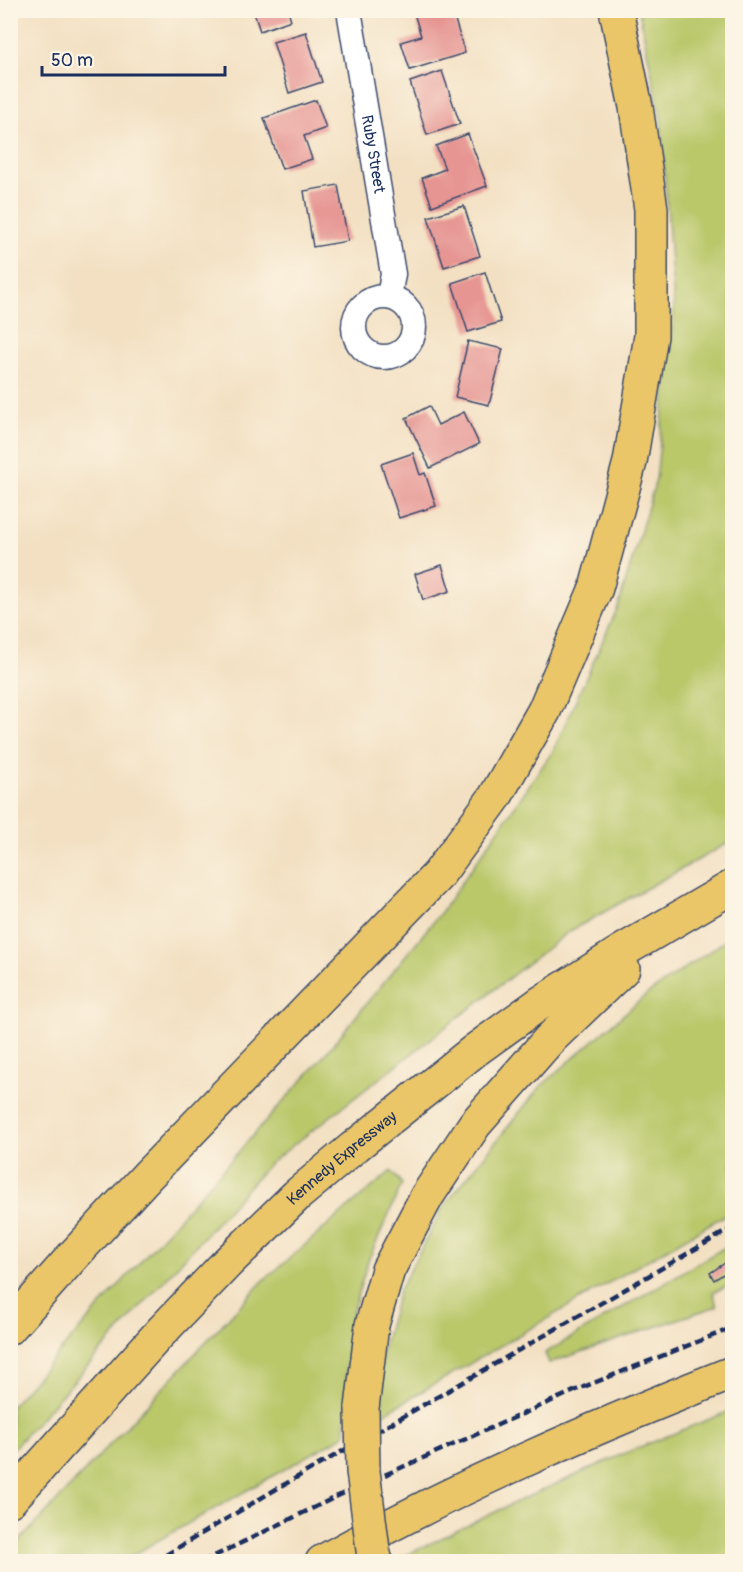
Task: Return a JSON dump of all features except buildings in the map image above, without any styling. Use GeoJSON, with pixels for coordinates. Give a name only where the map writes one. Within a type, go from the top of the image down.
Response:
{"type":"FeatureCollection","features":[{"type":"Feature","properties":{"kind":"highway"},"geometry":{"type":"LineString","coordinates":[[10,1327],[148,1175],[438,875],[495,797],[544,711],[596,588],[630,462],[651,336],[651,209],[636,107],[616,10]]}},
{"type":"Feature","properties":{"kind":"highway"},"geometry":{"type":"LineString","coordinates":[[376,1562],[363,1471],[362,1408],[372,1325],[388,1270],[427,1196],[475,1124],[549,1040],[616,975],[663,936],[723,892]]}},
{"type":"Feature","properties":{"kind":"highway","name":"Kennedy Expressway"},"geometry":{"type":"LineString","coordinates":[[10,1500],[159,1334],[237,1254],[321,1175],[474,1051],[539,1004],[624,950],[723,892]]}},
{"type":"Feature","properties":{"kind":"highway"},"geometry":{"type":"LineString","coordinates":[[322,1562],[430,1506],[561,1443],[732,1372]]}},
{"type":"Feature","properties":{"kind":"street","name":"Ruby Street"},"geometry":{"type":"LineString","coordinates":[[349,10],[393,274],[389,297]]}},
{"type":"Feature","properties":{"kind":"green space"},"geometry":{"type":"Polygon","coordinates":[[[639,11],[732,11],[732,841],[570,931],[269,1164],[11,1451],[11,1406],[317,1064],[442,911],[553,751],[618,607],[656,480],[674,306],[661,119],[639,11]]]}},
{"type":"Feature","properties":{"kind":"green space"},"geometry":{"type":"Polygon","coordinates":[[[732,936],[732,1211],[380,1416],[382,1351],[399,1290],[444,1206],[540,1087],[646,995],[732,936]]]}},
{"type":"Feature","properties":{"kind":"green space"},"geometry":{"type":"Polygon","coordinates":[[[391,1171],[402,1184],[368,1261],[352,1313],[347,1349],[345,1435],[122,1561],[11,1561],[10,1551],[263,1281],[391,1171]]]}},
{"type":"Feature","properties":{"kind":"green space"},"geometry":{"type":"Polygon","coordinates":[[[732,1243],[732,1284],[713,1292],[717,1306],[549,1363],[545,1353],[732,1243]]]}},
{"type":"Feature","properties":{"kind":"green space"},"geometry":{"type":"Polygon","coordinates":[[[732,1410],[732,1561],[407,1562],[404,1556],[623,1454],[732,1410]]]}},
{"type":"Feature","properties":{"kind":"railway"},"geometry":{"type":"LineString","coordinates":[[154,1562],[273,1491],[732,1228]]}},
{"type":"Feature","properties":{"kind":"railway"},"geometry":{"type":"LineString","coordinates":[[202,1562],[344,1493],[581,1388],[732,1328]]}}]}
